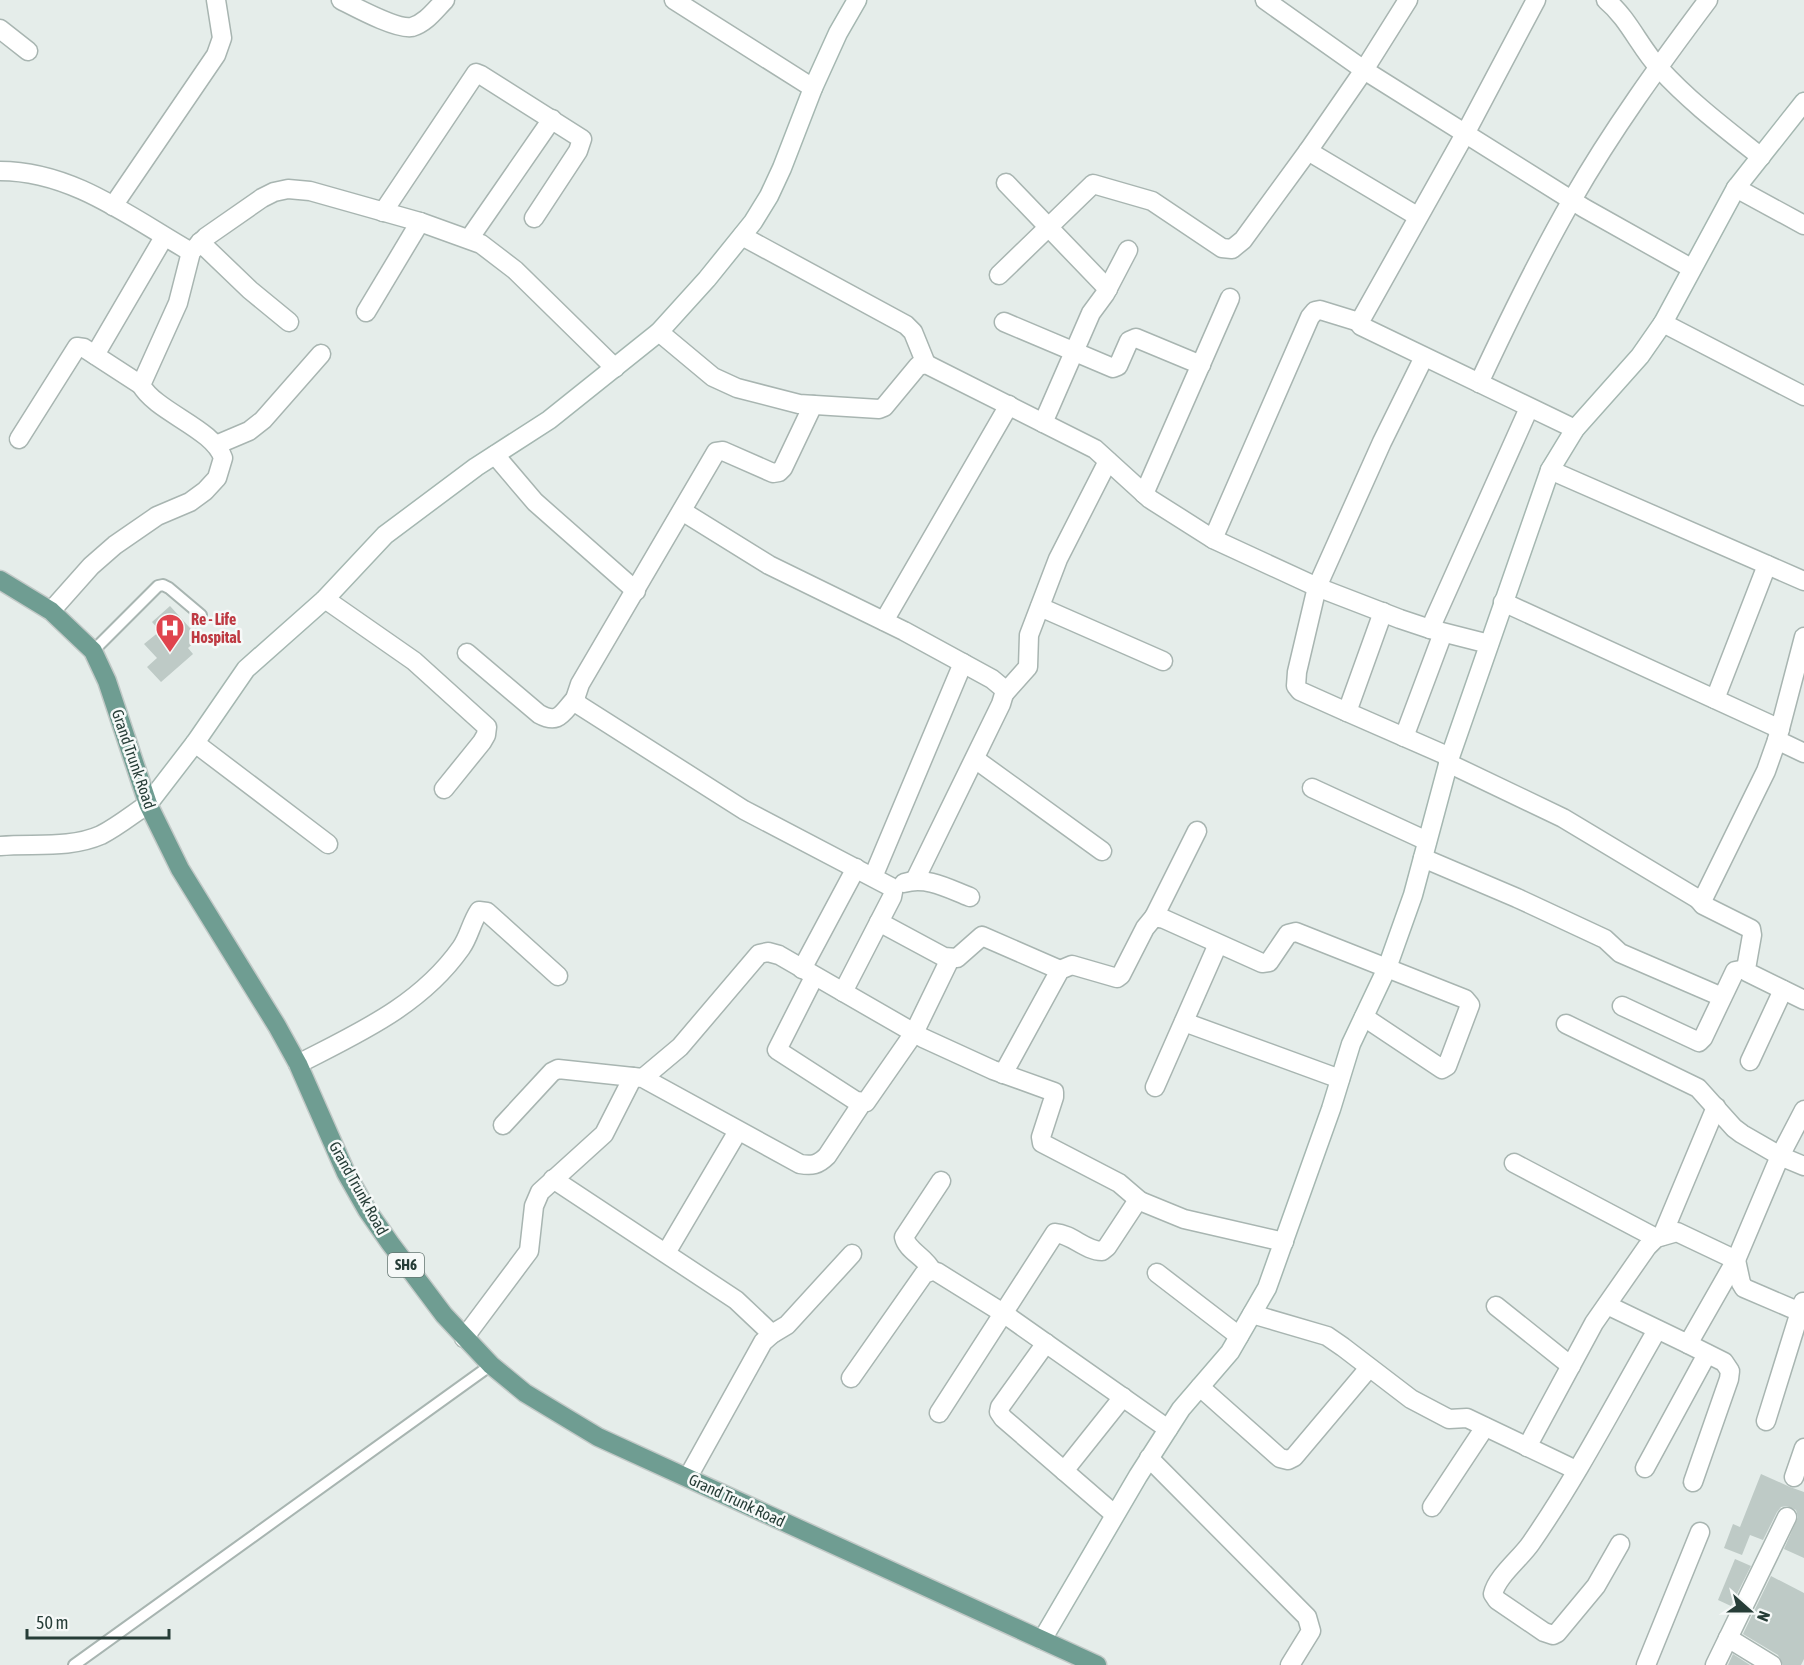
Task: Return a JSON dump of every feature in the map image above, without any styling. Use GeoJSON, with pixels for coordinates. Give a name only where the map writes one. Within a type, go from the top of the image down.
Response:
{"type":"FeatureCollection","features":[{"type":"Feature","properties":{"kind":"main road","name":"Grand Trunk Road"},"geometry":{"type":"LineString","coordinates":[[0,580],[51,612],[93,651],[107,681],[148,804],[180,869],[298,1064],[346,1173],[367,1210],[412,1274],[464,1338],[491,1365],[525,1393],[598,1437],[1097,1665]]}},
{"type":"Feature","properties":{"kind":"street"},"geometry":{"type":"LineString","coordinates":[[113,206],[216,55],[222,38],[216,0]]}},
{"type":"Feature","properties":{"kind":"street"},"geometry":{"type":"LineString","coordinates":[[340,0],[386,21],[407,27],[426,19],[445,0]]}},
{"type":"Feature","properties":{"kind":"street"},"geometry":{"type":"LineString","coordinates":[[674,0],[813,88]]}},
{"type":"Feature","properties":{"kind":"street"},"geometry":{"type":"LineString","coordinates":[[0,846],[50,845],[81,841],[104,833],[148,804],[195,743],[246,669],[325,599],[386,535],[476,467],[549,420],[658,332],[707,279],[753,222],[773,187],[813,88],[838,33],[857,0]]}},
{"type":"Feature","properties":{"kind":"street"},"geometry":{"type":"LineString","coordinates":[[1265,0],[1364,70],[1465,134],[1572,200],[1691,268]]}},
{"type":"Feature","properties":{"kind":"street"},"geometry":{"type":"LineString","coordinates":[[999,275],[1089,186],[1097,184],[1152,201],[1222,248],[1232,249],[1243,240],[1308,151],[1364,70],[1408,0]]}},
{"type":"Feature","properties":{"kind":"street"},"geometry":{"type":"LineString","coordinates":[[1359,322],[1465,134],[1536,0]]}},
{"type":"Feature","properties":{"kind":"street"},"geometry":{"type":"LineString","coordinates":[[1479,383],[1572,200],[1658,67],[1708,0]]}},
{"type":"Feature","properties":{"kind":"street"},"geometry":{"type":"LineString","coordinates":[[1610,1],[1658,67],[1709,116],[1761,157]]}},
{"type":"Feature","properties":{"kind":"street"},"geometry":{"type":"LineString","coordinates":[[0,28],[28,51]]}},
{"type":"Feature","properties":{"kind":"street"},"geometry":{"type":"LineString","coordinates":[[383,212],[475,74],[481,75],[580,137],[582,142],[578,151],[534,218]]}},
{"type":"Feature","properties":{"kind":"street"},"geometry":{"type":"LineString","coordinates":[[1042,1640],[1149,1458],[1181,1409],[1230,1352],[1267,1288],[1351,1044],[1387,968],[1413,895],[1449,760],[1550,470],[1575,429],[1640,356],[1663,323],[1736,188],[1804,102]]}},
{"type":"Feature","properties":{"kind":"street"},"geometry":{"type":"LineString","coordinates":[[469,239],[552,119]]}},
{"type":"Feature","properties":{"kind":"street"},"geometry":{"type":"LineString","coordinates":[[1308,151],[1417,216]]}},
{"type":"Feature","properties":{"kind":"street"},"geometry":{"type":"LineString","coordinates":[[0,171],[26,172],[80,188],[164,237],[195,247],[289,322]]}},
{"type":"Feature","properties":{"kind":"street"},"geometry":{"type":"LineString","coordinates":[[1006,183],[1108,289]]}},
{"type":"Feature","properties":{"kind":"street"},"geometry":{"type":"LineString","coordinates":[[1736,188],[1804,225]]}},
{"type":"Feature","properties":{"kind":"street"},"geometry":{"type":"LineString","coordinates":[[141,385],[177,303],[195,247],[262,198],[288,189],[310,191],[420,222],[469,239],[491,251],[515,270],[615,368]]}},
{"type":"Feature","properties":{"kind":"street"},"geometry":{"type":"LineString","coordinates":[[366,312],[420,222]]}},
{"type":"Feature","properties":{"kind":"street"},"geometry":{"type":"LineString","coordinates":[[742,236],[906,325],[913,332],[926,364]]}},
{"type":"Feature","properties":{"kind":"street"},"geometry":{"type":"LineString","coordinates":[[95,356],[164,237]]}},
{"type":"Feature","properties":{"kind":"street"},"geometry":{"type":"LineString","coordinates":[[1043,423],[1091,313],[1108,289],[1128,250]]}},
{"type":"Feature","properties":{"kind":"street"},"geometry":{"type":"LineString","coordinates":[[1144,494],[1230,298]]}},
{"type":"Feature","properties":{"kind":"street"},"geometry":{"type":"LineString","coordinates":[[1213,539],[1310,317],[1315,311],[1320,310],[1359,322],[1361,326],[1575,429]]}},
{"type":"Feature","properties":{"kind":"street"},"geometry":{"type":"LineString","coordinates":[[1004,321],[1113,368],[1116,368],[1129,342],[1136,338],[1201,365]]}},
{"type":"Feature","properties":{"kind":"street"},"geometry":{"type":"LineString","coordinates":[[1663,323],[1804,396]]}},
{"type":"Feature","properties":{"kind":"street"},"geometry":{"type":"LineString","coordinates":[[658,332],[713,377],[757,394],[799,404],[874,409],[884,407],[918,366],[926,364],[1095,449],[1144,494],[1213,539],[1317,587],[1437,631],[1489,644]]}},
{"type":"Feature","properties":{"kind":"street"},"geometry":{"type":"LineString","coordinates":[[20,439],[74,351],[81,347],[141,385],[150,396],[216,445],[221,452],[222,464],[212,484],[197,498],[157,516],[115,545],[91,566],[51,612]]}},
{"type":"Feature","properties":{"kind":"street"},"geometry":{"type":"LineString","coordinates":[[216,445],[249,431],[262,420],[321,354]]}},
{"type":"Feature","properties":{"kind":"street"},"geometry":{"type":"LineString","coordinates":[[1424,357],[1382,442],[1317,587],[1297,672],[1296,686],[1300,691],[1404,737],[1563,818],[1698,899],[1703,905],[1751,928],[1752,935],[1746,969]]}},
{"type":"Feature","properties":{"kind":"street"},"geometry":{"type":"LineString","coordinates":[[467,653],[539,714],[551,720],[558,717],[575,699],[580,684],[718,451],[723,451],[773,473],[779,472],[813,405]]}},
{"type":"Feature","properties":{"kind":"street"},"geometry":{"type":"LineString","coordinates":[[884,621],[1009,405]]}},
{"type":"Feature","properties":{"kind":"street"},"geometry":{"type":"LineString","coordinates":[[1404,737],[1437,631],[1529,408]]}},
{"type":"Feature","properties":{"kind":"street"},"geometry":{"type":"LineString","coordinates":[[495,455],[535,502],[636,591]]}},
{"type":"Feature","properties":{"kind":"street"},"geometry":{"type":"LineString","coordinates":[[915,880],[975,759],[1004,694],[1028,667],[1029,636],[1064,544],[1108,460]]}},
{"type":"Feature","properties":{"kind":"street"},"geometry":{"type":"LineString","coordinates":[[1550,470],[1804,581]]}},
{"type":"Feature","properties":{"kind":"street"},"geometry":{"type":"LineString","coordinates":[[682,511],[769,565],[884,621],[963,663],[998,683],[1004,688],[1004,694]]}},
{"type":"Feature","properties":{"kind":"street"},"geometry":{"type":"LineString","coordinates":[[1715,699],[1767,565]]}},
{"type":"Feature","properties":{"kind":"street"},"geometry":{"type":"LineString","coordinates":[[325,599],[414,661],[487,727],[482,742],[444,789]]}},
{"type":"Feature","properties":{"kind":"street"},"geometry":{"type":"LineString","coordinates":[[1503,602],[1715,699],[1778,734],[1804,753]]}},
{"type":"Feature","properties":{"kind":"street"},"geometry":{"type":"LineString","coordinates":[[1040,607],[1163,661]]}},
{"type":"Feature","properties":{"kind":"street"},"geometry":{"type":"LineString","coordinates":[[1347,712],[1383,612]]}},
{"type":"Feature","properties":{"kind":"street"},"geometry":{"type":"LineString","coordinates":[[1698,899],[1704,897],[1766,771],[1804,637]]}},
{"type":"Feature","properties":{"kind":"street"},"geometry":{"type":"LineString","coordinates":[[873,878],[963,663]]}},
{"type":"Feature","properties":{"kind":"street"},"geometry":{"type":"LineString","coordinates":[[575,699],[579,705],[744,810],[873,878],[891,887],[915,880],[931,882],[970,897]]}},
{"type":"Feature","properties":{"kind":"street"},"geometry":{"type":"LineString","coordinates":[[195,743],[328,844]]}},
{"type":"Feature","properties":{"kind":"street"},"geometry":{"type":"LineString","coordinates":[[975,759],[1102,851]]}},
{"type":"Feature","properties":{"kind":"street"},"geometry":{"type":"LineString","coordinates":[[1312,788],[1517,897],[1605,939],[1620,953],[1722,997]]}},
{"type":"Feature","properties":{"kind":"street"},"geometry":{"type":"LineString","coordinates":[[1003,1074],[1060,970],[1068,964],[1117,978],[1121,975],[1144,928],[1154,917],[1197,831]]}},
{"type":"Feature","properties":{"kind":"street"},"geometry":{"type":"LineString","coordinates":[[856,868],[808,973],[777,1050],[862,1103]]}},
{"type":"Feature","properties":{"kind":"street"},"geometry":{"type":"LineString","coordinates":[[843,992],[892,897],[891,887]]}},
{"type":"Feature","properties":{"kind":"street"},"geometry":{"type":"LineString","coordinates":[[298,1064],[368,1028],[423,992],[460,950],[479,911],[487,912],[558,976]]}},
{"type":"Feature","properties":{"kind":"street"},"geometry":{"type":"LineString","coordinates":[[1154,917],[1164,919],[1257,962],[1266,963],[1288,934],[1296,932],[1465,999],[1470,1003],[1444,1069],[1439,1068],[1364,1017]]}},
{"type":"Feature","properties":{"kind":"street"},"geometry":{"type":"LineString","coordinates":[[879,922],[950,959],[957,958],[982,936],[1060,970]]}},
{"type":"Feature","properties":{"kind":"street"},"geometry":{"type":"LineString","coordinates":[[1155,1087],[1218,944]]}},
{"type":"Feature","properties":{"kind":"street"},"geometry":{"type":"LineString","coordinates":[[464,1338],[529,1251],[534,1206],[540,1192],[604,1134],[638,1078],[680,1047],[759,954],[768,951],[779,955],[914,1033],[1003,1074],[1054,1092],[1041,1137],[1042,1143],[1119,1183],[1140,1201],[1184,1218],[1284,1242]]}},
{"type":"Feature","properties":{"kind":"street"},"geometry":{"type":"LineString","coordinates":[[503,1125],[552,1072],[558,1069],[638,1078],[800,1164],[811,1166],[820,1163],[914,1033],[950,959]]}},
{"type":"Feature","properties":{"kind":"street"},"geometry":{"type":"LineString","coordinates":[[1622,1006],[1699,1042],[1703,1038],[1734,971],[1746,969]]}},
{"type":"Feature","properties":{"kind":"street"},"geometry":{"type":"LineString","coordinates":[[1746,969],[1749,973],[1804,1000]]}},
{"type":"Feature","properties":{"kind":"street"},"geometry":{"type":"LineString","coordinates":[[1750,1061],[1783,990]]}},
{"type":"Feature","properties":{"kind":"street"},"geometry":{"type":"LineString","coordinates":[[1184,1022],[1340,1079]]}},
{"type":"Feature","properties":{"kind":"street"},"geometry":{"type":"LineString","coordinates":[[1566,1024],[1698,1088],[1742,1134],[1804,1166]]}},
{"type":"Feature","properties":{"kind":"street"},"geometry":{"type":"LineString","coordinates":[[1659,1237],[1716,1107]]}},
{"type":"Feature","properties":{"kind":"street"},"geometry":{"type":"LineString","coordinates":[[1688,1344],[1736,1260],[1780,1155],[1804,1110]]}},
{"type":"Feature","properties":{"kind":"street"},"geometry":{"type":"LineString","coordinates":[[666,1253],[738,1131]]}},
{"type":"Feature","properties":{"kind":"street"},"geometry":{"type":"LineString","coordinates":[[1514,1163],[1659,1237]]}},
{"type":"Feature","properties":{"kind":"street"},"geometry":{"type":"LineString","coordinates":[[554,1179],[736,1300],[772,1334]]}},
{"type":"Feature","properties":{"kind":"street"},"geometry":{"type":"LineString","coordinates":[[932,1271],[926,1262],[906,1244],[904,1237],[941,1181]]}},
{"type":"Feature","properties":{"kind":"street"},"geometry":{"type":"LineString","coordinates":[[939,1413],[1053,1235],[1062,1234],[1094,1250],[1102,1251],[1136,1203],[1140,1201]]}},
{"type":"Feature","properties":{"kind":"street"},"geometry":{"type":"LineString","coordinates":[[1527,1447],[1594,1323],[1647,1247],[1659,1237],[1673,1232],[1680,1233],[1736,1260]]}},
{"type":"Feature","properties":{"kind":"street"},"geometry":{"type":"LineString","coordinates":[[688,1477],[764,1342],[787,1325],[852,1254]]}},
{"type":"Feature","properties":{"kind":"street"},"geometry":{"type":"LineString","coordinates":[[1736,1260],[1744,1288],[1802,1306],[1766,1422]]}},
{"type":"Feature","properties":{"kind":"street"},"geometry":{"type":"LineString","coordinates":[[851,1378],[924,1274],[932,1271],[938,1272],[1003,1313],[1168,1429]]}},
{"type":"Feature","properties":{"kind":"street"},"geometry":{"type":"LineString","coordinates":[[1157,1273],[1239,1336]]}},
{"type":"Feature","properties":{"kind":"street"},"geometry":{"type":"LineString","coordinates":[[1606,1305],[1707,1353],[1724,1362],[1728,1367],[1729,1379],[1693,1482]]}},
{"type":"Feature","properties":{"kind":"street"},"geometry":{"type":"LineString","coordinates":[[1496,1306],[1571,1366]]}},
{"type":"Feature","properties":{"kind":"street"},"geometry":{"type":"LineString","coordinates":[[1252,1314],[1327,1336],[1403,1395],[1452,1420],[1464,1417],[1576,1470]]}},
{"type":"Feature","properties":{"kind":"street"},"geometry":{"type":"LineString","coordinates":[[1620,1544],[1596,1587],[1557,1634],[1544,1632],[1494,1597],[1493,1591],[1496,1585],[1531,1544],[1657,1330]]}},
{"type":"Feature","properties":{"kind":"street"},"geometry":{"type":"LineString","coordinates":[[1046,1343],[1000,1407],[999,1412],[1003,1418],[1114,1514]]}},
{"type":"Feature","properties":{"kind":"street"},"geometry":{"type":"LineString","coordinates":[[1646,1468],[1707,1353]]}},
{"type":"Feature","properties":{"kind":"street"},"geometry":{"type":"LineString","coordinates":[[1200,1387],[1280,1458],[1288,1460],[1294,1457],[1369,1368]]}},
{"type":"Feature","properties":{"kind":"street"},"geometry":{"type":"LineString","coordinates":[[1064,1471],[1123,1397]]}},
{"type":"Feature","properties":{"kind":"street"},"geometry":{"type":"LineString","coordinates":[[1432,1507],[1485,1427]]}},
{"type":"Feature","properties":{"kind":"street"},"geometry":{"type":"LineString","coordinates":[[1794,1477],[1804,1449]]}},
{"type":"Feature","properties":{"kind":"street"},"geometry":{"type":"LineString","coordinates":[[1149,1458],[1307,1617],[1311,1631],[1290,1665]]}},
{"type":"Feature","properties":{"kind":"street"},"geometry":{"type":"LineString","coordinates":[[1715,1665],[1787,1517]]}},
{"type":"Feature","properties":{"kind":"street"},"geometry":{"type":"LineString","coordinates":[[1646,1665],[1700,1532]]}},
{"type":"Feature","properties":{"kind":"street"},"geometry":{"type":"LineString","coordinates":[[1728,1638],[1772,1665]]}},
{"type":"Feature","properties":{"kind":"lane"},"geometry":{"type":"LineString","coordinates":[[93,651],[158,586],[163,585],[169,588],[201,615]]}},
{"type":"Feature","properties":{"kind":"lane"},"geometry":{"type":"LineString","coordinates":[[74,1665],[491,1365]]}},
{"type":"Feature","properties":{"kind":"building"},"geometry":{"type":"Polygon","coordinates":[[[170,606],[199,638],[188,648],[193,654],[161,682],[147,667],[157,658],[144,644],[160,631],[152,622],[170,606]]]}},
{"type":"Feature","properties":{"kind":"building"},"geometry":{"type":"Polygon","coordinates":[[[1761,1474],[1804,1492],[1804,1558],[1784,1549],[1798,1517],[1796,1510],[1787,1506],[1781,1507],[1777,1512],[1763,1540],[1750,1535],[1742,1555],[1724,1548],[1733,1524],[1740,1527],[1761,1474]]]}},
{"type":"Feature","properties":{"kind":"building"},"geometry":{"type":"Polygon","coordinates":[[[1735,1559],[1751,1566],[1731,1606],[1718,1600],[1735,1559]]]}},
{"type":"Feature","properties":{"kind":"building"},"geometry":{"type":"Polygon","coordinates":[[[1771,1576],[1804,1593],[1804,1659],[1801,1665],[1783,1665],[1778,1655],[1743,1634],[1771,1576]]]}},
{"type":"Feature","properties":{"kind":"building"},"geometry":{"type":"Polygon","coordinates":[[[1733,1654],[1750,1665],[1728,1665],[1733,1654]]]}},
{"type":"Feature","properties":{"kind":"place","name":"Re - Life Hospital"},"geometry":{"type":"Point","coordinates":[170,654]}}]}
